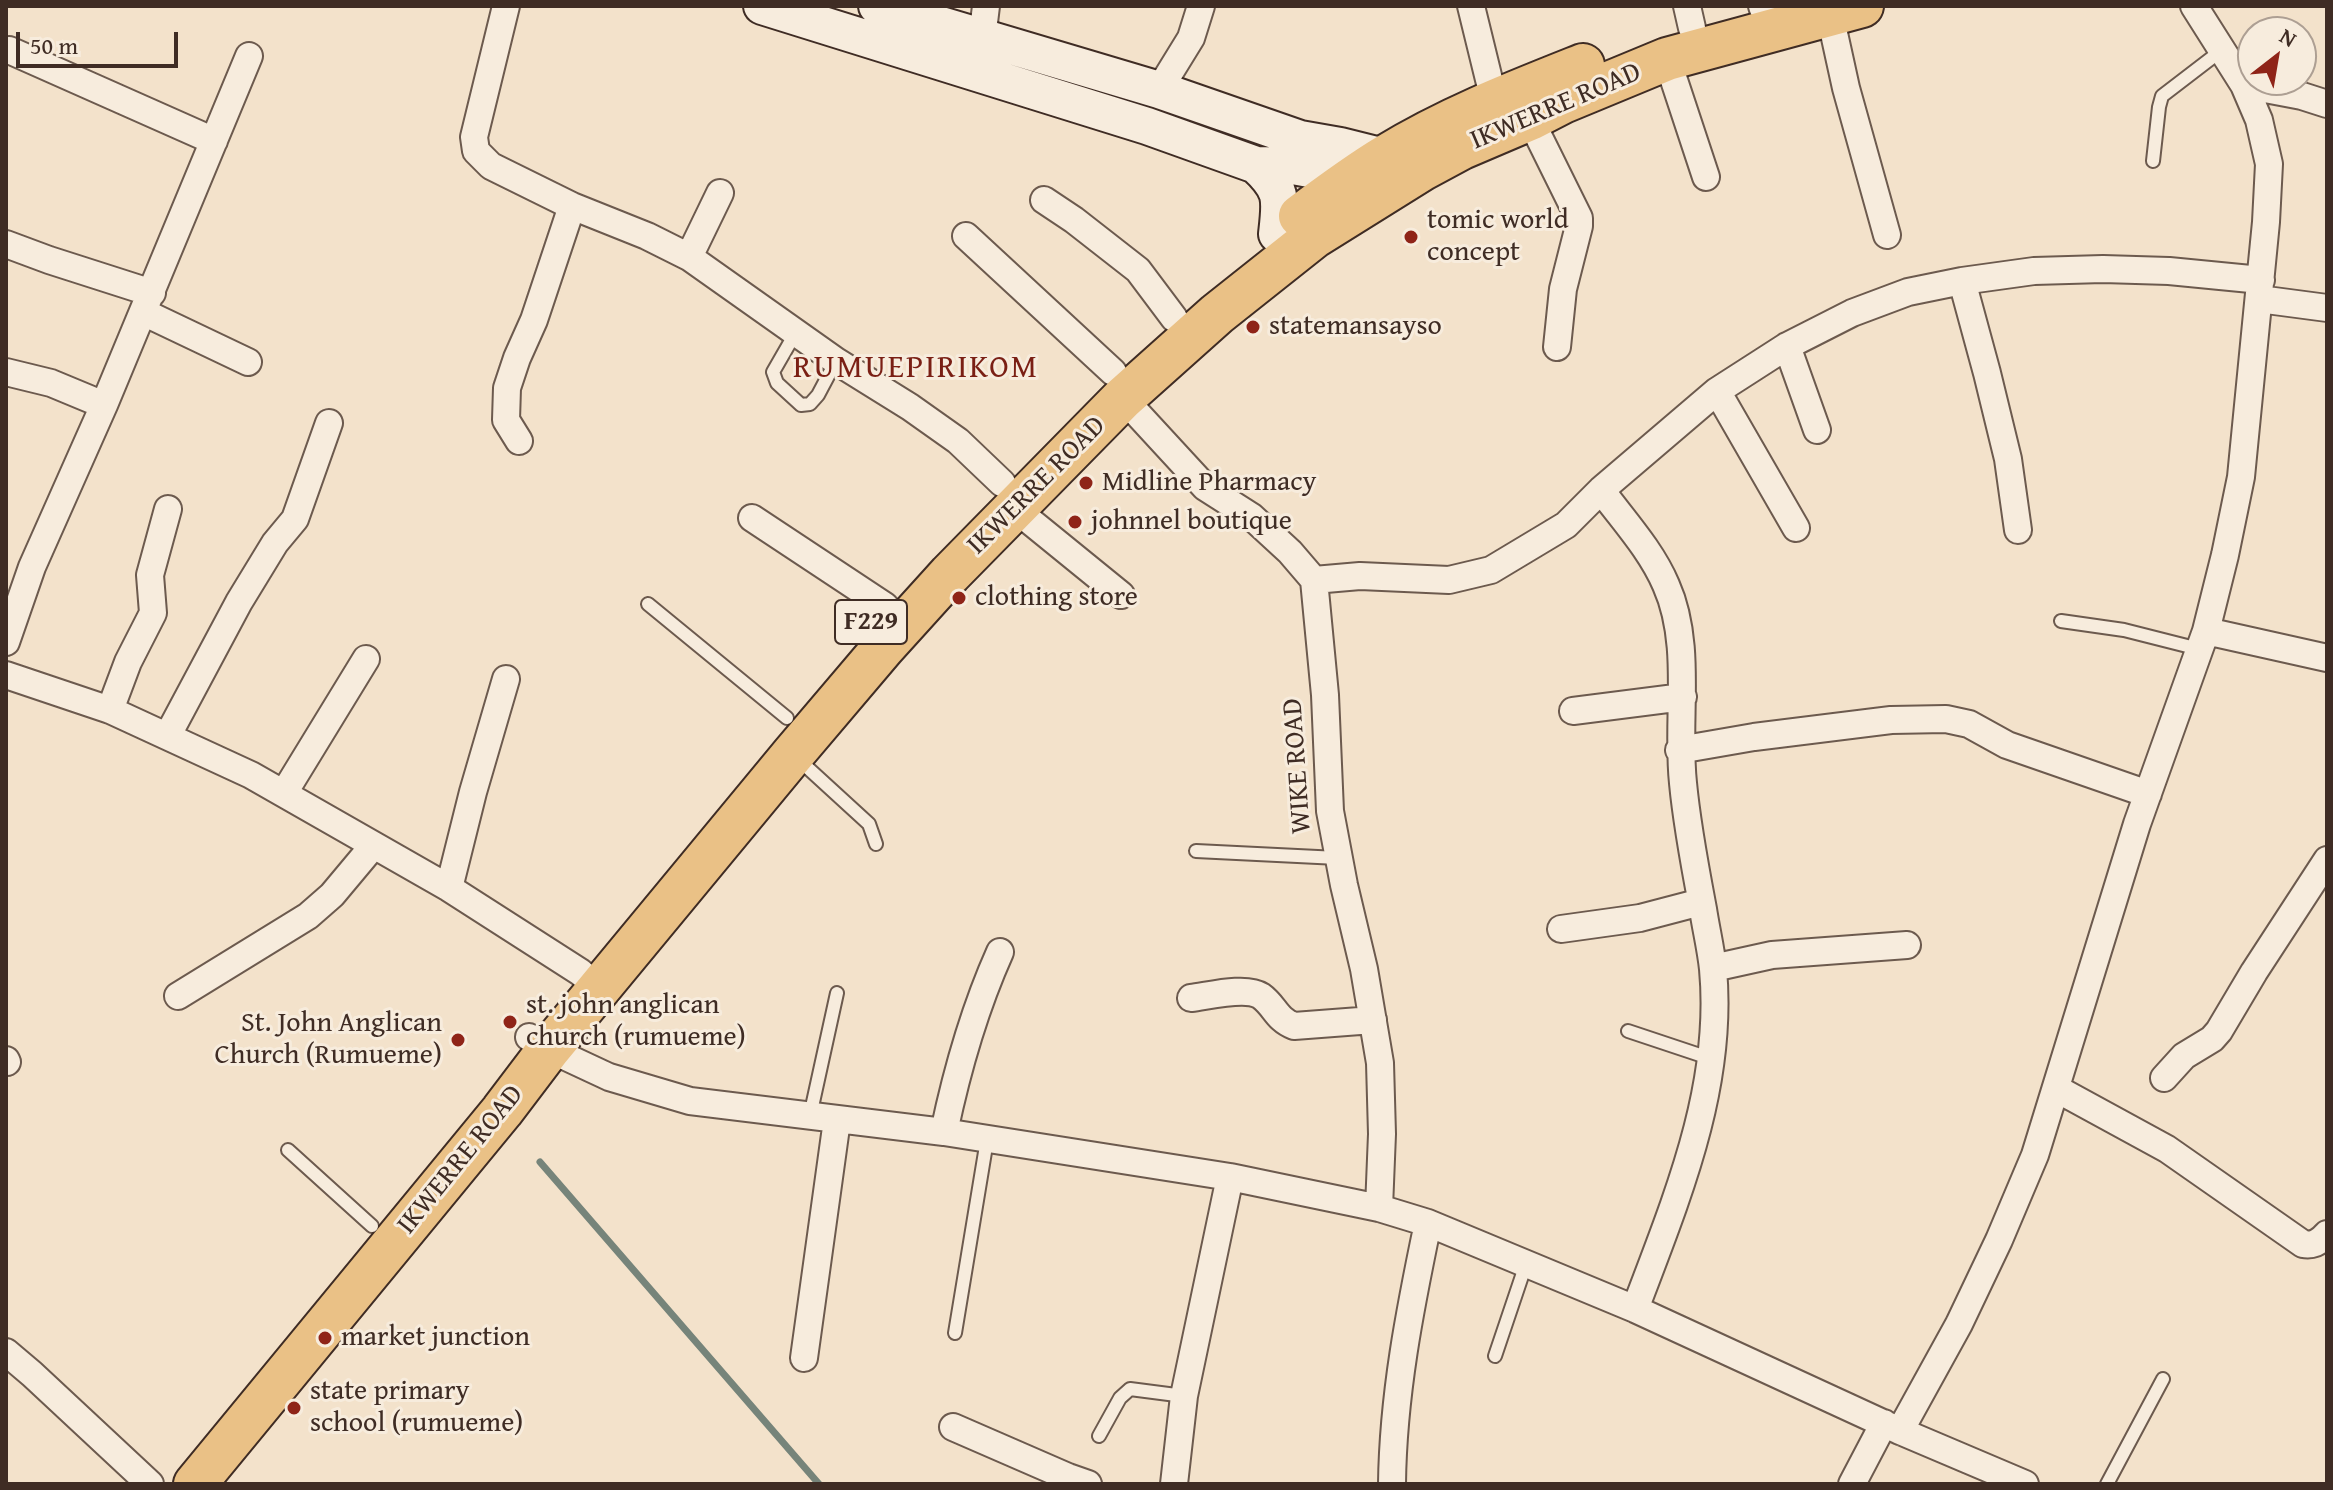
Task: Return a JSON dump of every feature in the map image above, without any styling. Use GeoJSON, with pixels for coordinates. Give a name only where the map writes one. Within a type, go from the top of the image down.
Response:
{"type":"FeatureCollection","features":[{"type":"Feature","properties":{"kind":"main road","name":"IKWERRE ROAD"},"geometry":{"type":"LineString","coordinates":[[1118,385],[1217,314],[1345,186],[1404,162],[1462,148],[1512,109],[1563,102],[1682,31],[1767,7]]}},
{"type":"Feature","properties":{"kind":"main road","name":"IKWERRE ROAD"},"geometry":{"type":"LineString","coordinates":[[1682,31],[1846,11]]}},
{"type":"Feature","properties":{"kind":"main road","name":"IKWERRE ROAD"},"geometry":{"type":"LineString","coordinates":[[164,1484],[372,1226],[539,1043],[590,981],[790,736],[885,606],[1008,496],[1118,385],[1174,318],[1296,235]]}},
{"type":"Feature","properties":{"kind":"main road","name":"IKWERRE ROAD"},"geometry":{"type":"LineString","coordinates":[[790,736],[883,648],[1008,496]]}},
{"type":"Feature","properties":{"kind":"main road","name":"IKWERRE ROAD"},"geometry":{"type":"LineString","coordinates":[[195,1484],[502,1111],[539,1043]]}},
{"type":"Feature","properties":{"kind":"street"},"geometry":{"type":"LineString","coordinates":[[506,6],[474,137],[476,151],[491,166],[572,206],[647,236],[689,257],[836,361],[910,407],[958,441],[1008,496],[1121,595]]}},
{"type":"Feature","properties":{"kind":"street"},"geometry":{"type":"LineString","coordinates":[[762,6],[1147,126],[1256,165],[1293,166],[1345,186]]}},
{"type":"Feature","properties":{"kind":"street"},"geometry":{"type":"LineString","coordinates":[[877,6],[984,22],[1159,90],[1300,139],[1404,162]]}},
{"type":"Feature","properties":{"kind":"street"},"geometry":{"type":"LineString","coordinates":[[1159,90],[1191,38],[1201,6]]}},
{"type":"Feature","properties":{"kind":"street"},"geometry":{"type":"LineString","coordinates":[[1471,6],[1512,109],[1579,218],[1563,289],[1557,347]]}},
{"type":"Feature","properties":{"kind":"street"},"geometry":{"type":"LineString","coordinates":[[2194,6],[2237,74]]}},
{"type":"Feature","properties":{"kind":"street"},"geometry":{"type":"LineString","coordinates":[[1846,11],[1846,88],[1887,235]]}},
{"type":"Feature","properties":{"kind":"street"},"geometry":{"type":"LineString","coordinates":[[1682,31],[1706,177]]}},
{"type":"Feature","properties":{"kind":"street"},"geometry":{"type":"LineString","coordinates":[[9,50],[214,141]]}},
{"type":"Feature","properties":{"kind":"street"},"geometry":{"type":"LineString","coordinates":[[6,642],[32,567],[104,405],[249,56]]}},
{"type":"Feature","properties":{"kind":"street"},"geometry":{"type":"LineString","coordinates":[[1852,1484],[1959,1324],[2035,1155],[2086,985],[2202,640],[2225,555],[2241,477],[2260,290],[2269,164],[2259,120],[2249,96]]}},
{"type":"Feature","properties":{"kind":"street"},"geometry":{"type":"LineString","coordinates":[[2302,96],[2327,104]]}},
{"type":"Feature","properties":{"kind":"street"},"geometry":{"type":"LineString","coordinates":[[1300,139],[1345,186]]}},
{"type":"Feature","properties":{"kind":"street"},"geometry":{"type":"LineString","coordinates":[[1256,165],[1269,177],[1296,235]]}},
{"type":"Feature","properties":{"kind":"street"},"geometry":{"type":"LineString","coordinates":[[689,257],[720,193]]}},
{"type":"Feature","properties":{"kind":"street"},"geometry":{"type":"LineString","coordinates":[[1044,200],[1138,270],[1174,318]]}},
{"type":"Feature","properties":{"kind":"street"},"geometry":{"type":"LineString","coordinates":[[519,441],[506,420],[507,388],[534,320],[572,206]]}},
{"type":"Feature","properties":{"kind":"street"},"geometry":{"type":"LineString","coordinates":[[966,236],[1118,385],[1205,487],[1252,517],[1290,552],[1314,580],[1360,576],[1449,580],[1491,570],[1566,525],[1601,490],[1717,391],[1787,346],[1852,313],[1908,292],[2034,271],[2169,271],[2327,308]]}},
{"type":"Feature","properties":{"kind":"street"},"geometry":{"type":"LineString","coordinates":[[6,244],[147,302],[248,362]]}},
{"type":"Feature","properties":{"kind":"street"},"geometry":{"type":"LineString","coordinates":[[1962,281],[2008,459],[2018,530]]}},
{"type":"Feature","properties":{"kind":"street"},"geometry":{"type":"LineString","coordinates":[[1787,346],[1817,430]]}},
{"type":"Feature","properties":{"kind":"street"},"geometry":{"type":"LineString","coordinates":[[6,372],[51,383],[104,405]]}},
{"type":"Feature","properties":{"kind":"street"},"geometry":{"type":"LineString","coordinates":[[1717,391],[1796,528]]}},
{"type":"Feature","properties":{"kind":"street"},"geometry":{"type":"LineString","coordinates":[[168,735],[239,602],[275,543],[295,519],[329,423]]}},
{"type":"Feature","properties":{"kind":"street"},"geometry":{"type":"LineString","coordinates":[[1601,490],[1649,552],[1667,587],[1678,623],[1683,697],[1679,750],[1688,827],[1713,968],[1712,1059],[1701,1114],[1687,1166],[1635,1309]]}},
{"type":"Feature","properties":{"kind":"street"},"geometry":{"type":"LineString","coordinates":[[110,710],[128,662],[153,613],[150,575],[168,509]]}},
{"type":"Feature","properties":{"kind":"street"},"geometry":{"type":"LineString","coordinates":[[752,518],[885,606]]}},
{"type":"Feature","properties":{"kind":"street","name":"WIKE ROAD"},"geometry":{"type":"LineString","coordinates":[[1314,580],[1325,695],[1330,811],[1364,969],[1380,1063],[1382,1134],[1379,1208]]}},
{"type":"Feature","properties":{"kind":"street"},"geometry":{"type":"LineString","coordinates":[[2202,640],[2327,658]]}},
{"type":"Feature","properties":{"kind":"street"},"geometry":{"type":"LineString","coordinates":[[284,793],[366,659]]}},
{"type":"Feature","properties":{"kind":"street"},"geometry":{"type":"LineString","coordinates":[[6,675],[110,710],[251,775],[449,888],[590,981]]}},
{"type":"Feature","properties":{"kind":"street"},"geometry":{"type":"LineString","coordinates":[[449,888],[506,679]]}},
{"type":"Feature","properties":{"kind":"street"},"geometry":{"type":"LineString","coordinates":[[1573,711],[1683,697]]}},
{"type":"Feature","properties":{"kind":"street"},"geometry":{"type":"LineString","coordinates":[[1679,750],[1891,720],[1946,719],[1969,724],[2007,745],[2148,794]]}},
{"type":"Feature","properties":{"kind":"street"},"geometry":{"type":"LineString","coordinates":[[178,996],[308,916],[332,895],[373,846]]}},
{"type":"Feature","properties":{"kind":"street"},"geometry":{"type":"LineString","coordinates":[[2164,1078],[2184,1056],[2212,1039],[2219,1031],[2327,860]]}},
{"type":"Feature","properties":{"kind":"street"},"geometry":{"type":"LineString","coordinates":[[1561,929],[1640,918],[1701,902]]}},
{"type":"Feature","properties":{"kind":"street"},"geometry":{"type":"LineString","coordinates":[[1713,968],[1772,955],[1907,945]]}},
{"type":"Feature","properties":{"kind":"street"},"geometry":{"type":"LineString","coordinates":[[944,1132],[953,1087],[975,1012],[1000,952]]}},
{"type":"Feature","properties":{"kind":"street"},"geometry":{"type":"LineString","coordinates":[[1191,998],[1249,991],[1262,997],[1283,1022],[1294,1026],[1373,1020]]}},
{"type":"Feature","properties":{"kind":"street"},"geometry":{"type":"LineString","coordinates":[[539,1043],[609,1077],[690,1101],[944,1132],[1230,1177],[1379,1208],[1428,1223],[1635,1309],[1892,1427],[2025,1484]]}},
{"type":"Feature","properties":{"kind":"street"},"geometry":{"type":"LineString","coordinates":[[2057,1089],[2167,1149],[2303,1244],[2311,1245],[2327,1234]]}},
{"type":"Feature","properties":{"kind":"street"},"geometry":{"type":"LineString","coordinates":[[804,1358],[837,1120]]}},
{"type":"Feature","properties":{"kind":"street"},"geometry":{"type":"LineString","coordinates":[[1174,1484],[1184,1396],[1230,1177]]}},
{"type":"Feature","properties":{"kind":"street"},"geometry":{"type":"LineString","coordinates":[[1392,1484],[1398,1384],[1428,1223]]}},
{"type":"Feature","properties":{"kind":"street"},"geometry":{"type":"LineString","coordinates":[[6,1352],[150,1484]]}},
{"type":"Feature","properties":{"kind":"street"},"geometry":{"type":"LineString","coordinates":[[953,1427],[1088,1484]]}},
{"type":"Feature","properties":{"kind":"lane"},"geometry":{"type":"LineString","coordinates":[[2153,161],[2162,96],[2222,50]]}},
{"type":"Feature","properties":{"kind":"lane"},"geometry":{"type":"LineString","coordinates":[[796,332],[773,372],[777,383],[801,405],[810,404],[818,395],[836,361]]}},
{"type":"Feature","properties":{"kind":"lane"},"geometry":{"type":"LineString","coordinates":[[648,604],[790,736],[869,824],[876,844]]}},
{"type":"Feature","properties":{"kind":"lane"},"geometry":{"type":"LineString","coordinates":[[2061,621],[2202,640]]}},
{"type":"Feature","properties":{"kind":"lane"},"geometry":{"type":"LineString","coordinates":[[1196,851],[1338,858]]}},
{"type":"Feature","properties":{"kind":"lane"},"geometry":{"type":"LineString","coordinates":[[810,1116],[837,993]]}},
{"type":"Feature","properties":{"kind":"lane"},"geometry":{"type":"LineString","coordinates":[[1628,1031],[1712,1059]]}},
{"type":"Feature","properties":{"kind":"lane"},"geometry":{"type":"LineString","coordinates":[[955,1333],[987,1140]]}},
{"type":"Feature","properties":{"kind":"lane"},"geometry":{"type":"LineString","coordinates":[[288,1150],[372,1226]]}},
{"type":"Feature","properties":{"kind":"lane"},"geometry":{"type":"LineString","coordinates":[[1495,1356],[1526,1264]]}},
{"type":"Feature","properties":{"kind":"lane"},"geometry":{"type":"LineString","coordinates":[[2107,1484],[2163,1379]]}},
{"type":"Feature","properties":{"kind":"lane"},"geometry":{"type":"LineString","coordinates":[[1099,1436],[1120,1398],[1130,1389],[1184,1396]]}},
{"type":"Feature","properties":{"kind":"waterway"},"geometry":{"type":"LineString","coordinates":[[540,1162],[819,1484]]}},
{"type":"Feature","properties":{"kind":"place","name":"tomic world concept"},"geometry":{"type":"Point","coordinates":[1411,237]}},
{"type":"Feature","properties":{"kind":"place","name":"statemansayso"},"geometry":{"type":"Point","coordinates":[1253,327]}},
{"type":"Feature","properties":{"kind":"place","name":"Midline Pharmacy"},"geometry":{"type":"Point","coordinates":[1086,483]}},
{"type":"Feature","properties":{"kind":"place","name":"johnnel boutique"},"geometry":{"type":"Point","coordinates":[1075,522]}},
{"type":"Feature","properties":{"kind":"place","name":"clothing store"},"geometry":{"type":"Point","coordinates":[959,598]}},
{"type":"Feature","properties":{"kind":"place","name":"st. john anglican church (rumueme)"},"geometry":{"type":"Point","coordinates":[510,1022]}},
{"type":"Feature","properties":{"kind":"place","name":"St. John Anglican Church (Rumueme)"},"geometry":{"type":"Point","coordinates":[458,1040]}},
{"type":"Feature","properties":{"kind":"place","name":"market junction"},"geometry":{"type":"Point","coordinates":[325,1338]}},
{"type":"Feature","properties":{"kind":"place","name":"state primary school (rumueme)"},"geometry":{"type":"Point","coordinates":[294,1408]}},
{"type":"Feature","properties":{"kind":"district","name":"RUMUEPIRIKOM"},"geometry":{"type":"Point","coordinates":[916,369]}}]}
